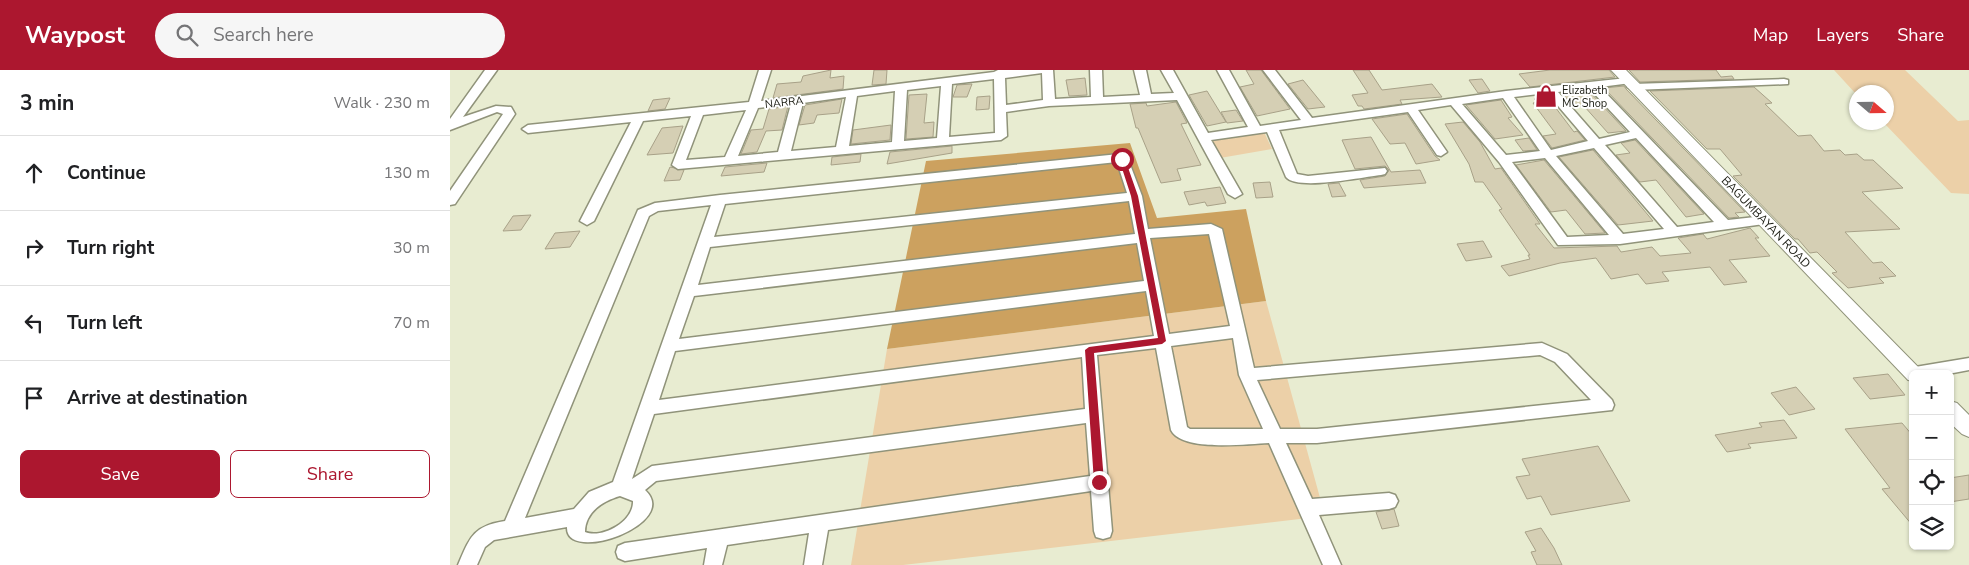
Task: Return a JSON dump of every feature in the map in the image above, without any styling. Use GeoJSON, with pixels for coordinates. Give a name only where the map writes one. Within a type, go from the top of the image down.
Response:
{"type":"FeatureCollection","features":[{"type":"Feature","properties":{"kind":"street"},"geometry":{"type":"LineString","coordinates":[[450,126],[491,70]]}},
{"type":"Feature","properties":{"kind":"street"},"geometry":{"type":"LineString","coordinates":[[730,160],[754,105],[765,70]]}},
{"type":"Feature","properties":{"kind":"street","name":"NARRA"},"geometry":{"type":"LineString","coordinates":[[528,129],[698,112],[948,82],[968,74],[1040,70]]}},
{"type":"Feature","properties":{"kind":"street"},"geometry":{"type":"LineString","coordinates":[[1047,70],[1049,103]]}},
{"type":"Feature","properties":{"kind":"street"},"geometry":{"type":"LineString","coordinates":[[1096,70],[1097,100]]}},
{"type":"Feature","properties":{"kind":"street"},"geometry":{"type":"LineString","coordinates":[[1140,70],[1146,96]]}},
{"type":"Feature","properties":{"kind":"street"},"geometry":{"type":"LineString","coordinates":[[1167,70],[1235,194]]}},
{"type":"Feature","properties":{"kind":"street"},"geometry":{"type":"LineString","coordinates":[[1223,70],[1256,130]]}},
{"type":"Feature","properties":{"kind":"street"},"geometry":{"type":"LineString","coordinates":[[1269,70],[1310,123]]}},
{"type":"Feature","properties":{"kind":"street"},"geometry":{"type":"LineString","coordinates":[[698,112],[678,165],[1001,136],[999,73]]}},
{"type":"Feature","properties":{"kind":"street"},"geometry":{"type":"LineString","coordinates":[[1205,137],[1506,94],[1592,86],[1626,79],[1784,82]]}},
{"type":"Feature","properties":{"kind":"street","name":"BAGUMBAYAN ROAD"},"geometry":{"type":"LineString","coordinates":[[1626,79],[1911,370]]}},
{"type":"Feature","properties":{"kind":"street"},"geometry":{"type":"LineString","coordinates":[[944,141],[948,82]]}},
{"type":"Feature","properties":{"kind":"street"},"geometry":{"type":"LineString","coordinates":[[1592,86],[1724,224]]}},
{"type":"Feature","properties":{"kind":"street"},"geometry":{"type":"LineString","coordinates":[[898,145],[902,87]]}},
{"type":"Feature","properties":{"kind":"street"},"geometry":{"type":"LineString","coordinates":[[1550,90],[1675,233]]}},
{"type":"Feature","properties":{"kind":"street"},"geometry":{"type":"LineString","coordinates":[[842,150],[852,94]]}},
{"type":"Feature","properties":{"kind":"street"},"geometry":{"type":"LineString","coordinates":[[1506,94],[1548,154],[1620,238]]}},
{"type":"Feature","properties":{"kind":"street"},"geometry":{"type":"LineString","coordinates":[[999,109],[1049,103],[1146,96],[1180,96]]}},
{"type":"Feature","properties":{"kind":"street"},"geometry":{"type":"LineString","coordinates":[[784,154],[798,100]]}},
{"type":"Feature","properties":{"kind":"street"},"geometry":{"type":"LineString","coordinates":[[1454,102],[1503,159],[1563,242],[1675,233],[1724,224],[1764,220]]}},
{"type":"Feature","properties":{"kind":"street"},"geometry":{"type":"LineString","coordinates":[[1411,108],[1441,152]]}},
{"type":"Feature","properties":{"kind":"street"},"geometry":{"type":"LineString","coordinates":[[450,126],[496,109],[507,109],[509,114],[450,200]]}},
{"type":"Feature","properties":{"kind":"street"},"geometry":{"type":"LineString","coordinates":[[586,221],[639,118]]}},
{"type":"Feature","properties":{"kind":"street"},"geometry":{"type":"LineString","coordinates":[[1272,128],[1292,177],[1308,180],[1381,171]]}},
{"type":"Feature","properties":{"kind":"street"},"geometry":{"type":"LineString","coordinates":[[1503,159],[1548,154],[1638,134]]}},
{"type":"Feature","properties":{"kind":"street"},"geometry":{"type":"LineString","coordinates":[[511,529],[643,213],[655,207],[720,199],[1119,158],[1122,159],[1134,196],[1179,430],[1185,435],[1192,437],[1317,436],[1606,405],[1561,358],[1542,349],[1247,375]]}},
{"type":"Feature","properties":{"kind":"street"},"geometry":{"type":"LineString","coordinates":[[705,243],[1134,196]]}},
{"type":"Feature","properties":{"kind":"street"},"geometry":{"type":"LineString","coordinates":[[626,489],[648,408],[720,199]]}},
{"type":"Feature","properties":{"kind":"street"},"geometry":{"type":"LineString","coordinates":[[688,291],[1211,229],[1217,232],[1240,331],[1247,375],[1272,436],[1332,565]]}},
{"type":"Feature","properties":{"kind":"street"},"geometry":{"type":"LineString","coordinates":[[669,346],[1152,285]]}},
{"type":"Feature","properties":{"kind":"street"},"geometry":{"type":"LineString","coordinates":[[648,408],[1240,331]]}},
{"type":"Feature","properties":{"kind":"street"},"geometry":{"type":"LineString","coordinates":[[1089,350],[1103,531]]}},
{"type":"Feature","properties":{"kind":"street"},"geometry":{"type":"LineString","coordinates":[[1937,370],[1969,364]]}},
{"type":"Feature","properties":{"kind":"street"},"geometry":{"type":"LineString","coordinates":[[1954,413],[1969,428]]}},
{"type":"Feature","properties":{"kind":"street"},"geometry":{"type":"LineString","coordinates":[[1094,416],[652,474],[626,489],[595,498],[578,517],[575,527],[577,536],[584,541],[595,544],[608,541],[623,551],[720,539],[1099,482]]}},
{"type":"Feature","properties":{"kind":"street"},"geometry":{"type":"LineString","coordinates":[[623,551],[634,524],[641,513],[643,503],[640,494],[626,489]]}},
{"type":"Feature","properties":{"kind":"street"},"geometry":{"type":"LineString","coordinates":[[1306,508],[1389,500]]}},
{"type":"Feature","properties":{"kind":"street"},"geometry":{"type":"LineString","coordinates":[[467,565],[478,541],[490,532],[578,517]]}},
{"type":"Feature","properties":{"kind":"street"},"geometry":{"type":"LineString","coordinates":[[813,565],[820,524]]}},
{"type":"Feature","properties":{"kind":"street"},"geometry":{"type":"LineString","coordinates":[[713,565],[720,539]]}},
{"type":"Feature","properties":{"kind":"shaded area"},"geometry":{"type":"Polygon","coordinates":[[[1834,70],[1905,70],[1958,121],[1969,120],[1969,194],[1951,193],[1891,130],[1894,130],[1894,85],[1849,86],[1834,70]]]}},
{"type":"Feature","properties":{"kind":"shaded area"},"geometry":{"type":"Polygon","coordinates":[[[1264,132],[1272,149],[1220,158],[1212,140],[1264,132]]]}},
{"type":"Feature","properties":{"kind":"shaded area"},"geometry":{"type":"Polygon","coordinates":[[[1130,143],[1157,218],[1246,209],[1266,301],[887,349],[926,161],[1130,143]]]}},
{"type":"Feature","properties":{"kind":"shaded area"},"geometry":{"type":"Polygon","coordinates":[[[1266,301],[1325,516],[903,565],[851,565],[887,349],[1266,301]]]}},
{"type":"Feature","properties":{"kind":"building"},"geometry":{"type":"Polygon","coordinates":[[[831,70],[830,78],[844,76],[843,89],[773,98],[777,84],[801,82],[803,76],[831,70]]]}},
{"type":"Feature","properties":{"kind":"building"},"geometry":{"type":"Polygon","coordinates":[[[874,70],[887,70],[886,84],[872,85],[874,70]]]}},
{"type":"Feature","properties":{"kind":"building"},"geometry":{"type":"Polygon","coordinates":[[[1246,70],[1261,70],[1290,109],[1257,116],[1240,87],[1254,84],[1246,70]]]}},
{"type":"Feature","properties":{"kind":"building"},"geometry":{"type":"Polygon","coordinates":[[[1353,70],[1369,70],[1382,90],[1432,84],[1442,97],[1400,100],[1402,104],[1364,109],[1362,106],[1358,106],[1352,95],[1368,93],[1353,70]]]}},
{"type":"Feature","properties":{"kind":"building"},"geometry":{"type":"Polygon","coordinates":[[[1550,70],[1609,70],[1615,77],[1530,87],[1519,74],[1550,70]]]}},
{"type":"Feature","properties":{"kind":"building"},"geometry":{"type":"Polygon","coordinates":[[[1629,70],[1716,70],[1721,77],[1732,76],[1734,79],[1640,82],[1629,70]]]}},
{"type":"Feature","properties":{"kind":"building"},"geometry":{"type":"Polygon","coordinates":[[[1085,78],[1087,95],[1069,96],[1066,80],[1085,78]]]}},
{"type":"Feature","properties":{"kind":"building"},"geometry":{"type":"Polygon","coordinates":[[[1482,79],[1490,91],[1478,93],[1469,80],[1482,79]]]}},
{"type":"Feature","properties":{"kind":"building"},"geometry":{"type":"Polygon","coordinates":[[[1303,80],[1325,107],[1308,109],[1288,84],[1303,80]]]}},
{"type":"Feature","properties":{"kind":"building"},"geometry":{"type":"Polygon","coordinates":[[[972,84],[967,97],[953,97],[957,85],[972,84]]]}},
{"type":"Feature","properties":{"kind":"building"},"geometry":{"type":"Polygon","coordinates":[[[1624,86],[1745,212],[1735,213],[1739,217],[1729,218],[1604,88],[1624,86]]]}},
{"type":"Feature","properties":{"kind":"building"},"geometry":{"type":"Polygon","coordinates":[[[1754,87],[1772,103],[1765,104],[1798,136],[1811,135],[1824,151],[1840,150],[1845,155],[1857,154],[1864,160],[1873,160],[1903,188],[1862,192],[1900,229],[1845,232],[1873,263],[1882,262],[1896,276],[1879,278],[1884,283],[1848,288],[1832,273],[1837,272],[1817,252],[1810,253],[1733,176],[1742,175],[1720,149],[1707,149],[1650,91],[1754,87]]]}},
{"type":"Feature","properties":{"kind":"building"},"geometry":{"type":"Polygon","coordinates":[[[1588,90],[1626,131],[1608,133],[1584,106],[1574,107],[1562,93],[1588,90]]]}},
{"type":"Feature","properties":{"kind":"building"},"geometry":{"type":"Polygon","coordinates":[[[1207,91],[1226,122],[1207,126],[1189,95],[1207,91]]]}},
{"type":"Feature","properties":{"kind":"building"},"geometry":{"type":"Polygon","coordinates":[[[927,94],[924,123],[934,122],[933,137],[906,139],[909,95],[927,94]]]}},
{"type":"Feature","properties":{"kind":"building"},"geometry":{"type":"Polygon","coordinates":[[[1546,95],[1574,132],[1577,131],[1585,140],[1552,148],[1543,136],[1556,134],[1533,103],[1537,102],[1534,99],[1540,98],[1538,96],[1546,95]]]}},
{"type":"Feature","properties":{"kind":"building"},"geometry":{"type":"Polygon","coordinates":[[[990,96],[989,109],[976,110],[977,97],[990,96]]]}},
{"type":"Feature","properties":{"kind":"building"},"geometry":{"type":"Polygon","coordinates":[[[670,98],[665,109],[648,111],[653,100],[670,98]]]}},
{"type":"Feature","properties":{"kind":"building"},"geometry":{"type":"Polygon","coordinates":[[[842,99],[839,113],[817,115],[814,123],[799,125],[805,105],[842,99]]]}},
{"type":"Feature","properties":{"kind":"building"},"geometry":{"type":"Polygon","coordinates":[[[1501,100],[1512,117],[1508,118],[1523,135],[1495,139],[1466,105],[1501,100]]]}},
{"type":"Feature","properties":{"kind":"building"},"geometry":{"type":"Polygon","coordinates":[[[1176,102],[1187,123],[1181,124],[1201,165],[1177,169],[1181,180],[1161,183],[1138,128],[1136,128],[1130,104],[1146,103],[1147,106],[1176,102]]]}},
{"type":"Feature","properties":{"kind":"building"},"geometry":{"type":"Polygon","coordinates":[[[788,106],[782,130],[766,131],[757,152],[741,154],[751,130],[763,129],[769,109],[788,106]]]}},
{"type":"Feature","properties":{"kind":"building"},"geometry":{"type":"Polygon","coordinates":[[[1236,110],[1243,121],[1227,123],[1221,112],[1236,110]]]}},
{"type":"Feature","properties":{"kind":"building"},"geometry":{"type":"Polygon","coordinates":[[[1407,114],[1435,156],[1440,160],[1416,164],[1405,143],[1390,144],[1372,119],[1407,114]]]}},
{"type":"Feature","properties":{"kind":"building"},"geometry":{"type":"Polygon","coordinates":[[[1463,122],[1480,142],[1495,169],[1501,168],[1540,224],[1535,224],[1554,248],[1617,246],[1621,252],[1652,247],[1660,256],[1691,253],[1678,238],[1703,234],[1707,239],[1750,228],[1759,238],[1755,238],[1770,256],[1729,260],[1747,282],[1724,285],[1710,267],[1662,272],[1669,281],[1646,284],[1638,274],[1611,279],[1596,258],[1560,263],[1509,276],[1501,266],[1530,259],[1528,255],[1530,255],[1499,210],[1502,209],[1483,182],[1475,182],[1469,164],[1445,124],[1463,122]]]}},
{"type":"Feature","properties":{"kind":"building"},"geometry":{"type":"Polygon","coordinates":[[[891,125],[890,140],[851,144],[853,130],[891,125]]]}},
{"type":"Feature","properties":{"kind":"building"},"geometry":{"type":"Polygon","coordinates":[[[683,126],[673,153],[647,155],[662,128],[683,126]]]}},
{"type":"Feature","properties":{"kind":"building"},"geometry":{"type":"Polygon","coordinates":[[[1371,137],[1391,172],[1420,170],[1426,183],[1364,188],[1360,180],[1385,176],[1389,170],[1385,166],[1355,169],[1342,140],[1371,137]]]}},
{"type":"Feature","properties":{"kind":"building"},"geometry":{"type":"Polygon","coordinates":[[[1529,138],[1537,150],[1523,151],[1515,140],[1529,138]]]}},
{"type":"Feature","properties":{"kind":"building"},"geometry":{"type":"Polygon","coordinates":[[[1635,140],[1704,214],[1686,217],[1656,180],[1640,182],[1616,155],[1630,153],[1621,143],[1635,140]]]}},
{"type":"Feature","properties":{"kind":"building"},"geometry":{"type":"Polygon","coordinates":[[[952,146],[952,153],[887,164],[890,152],[952,146]]]}},
{"type":"Feature","properties":{"kind":"building"},"geometry":{"type":"Polygon","coordinates":[[[1593,150],[1653,221],[1618,225],[1559,157],[1593,150]]]}},
{"type":"Feature","properties":{"kind":"building"},"geometry":{"type":"Polygon","coordinates":[[[861,154],[860,162],[831,165],[832,157],[861,154]]]}},
{"type":"Feature","properties":{"kind":"building"},"geometry":{"type":"Polygon","coordinates":[[[1544,160],[1605,233],[1585,234],[1566,210],[1551,212],[1516,165],[1544,160]]]}},
{"type":"Feature","properties":{"kind":"building"},"geometry":{"type":"Polygon","coordinates":[[[767,163],[764,172],[721,176],[725,167],[767,163]]]}},
{"type":"Feature","properties":{"kind":"building"},"geometry":{"type":"Polygon","coordinates":[[[670,167],[684,170],[680,180],[664,181],[670,167]]]}},
{"type":"Feature","properties":{"kind":"building"},"geometry":{"type":"Polygon","coordinates":[[[1270,182],[1273,197],[1256,198],[1253,183],[1270,182]]]}},
{"type":"Feature","properties":{"kind":"building"},"geometry":{"type":"Polygon","coordinates":[[[1339,183],[1346,196],[1332,197],[1328,184],[1339,183]]]}},
{"type":"Feature","properties":{"kind":"building"},"geometry":{"type":"Polygon","coordinates":[[[1220,187],[1226,203],[1207,206],[1205,202],[1189,205],[1184,192],[1220,187]]]}},
{"type":"Feature","properties":{"kind":"building"},"geometry":{"type":"Polygon","coordinates":[[[531,215],[521,230],[503,231],[513,216],[531,215]]]}},
{"type":"Feature","properties":{"kind":"building"},"geometry":{"type":"Polygon","coordinates":[[[580,231],[570,247],[545,249],[555,233],[580,231]]]}},
{"type":"Feature","properties":{"kind":"building"},"geometry":{"type":"Polygon","coordinates":[[[1483,241],[1492,257],[1466,261],[1457,244],[1483,241]]]}},
{"type":"Feature","properties":{"kind":"building"},"geometry":{"type":"Polygon","coordinates":[[[1888,374],[1905,395],[1870,399],[1853,378],[1888,374]]]}},
{"type":"Feature","properties":{"kind":"building"},"geometry":{"type":"Polygon","coordinates":[[[1796,387],[1815,409],[1789,415],[1771,393],[1796,387]]]}},
{"type":"Feature","properties":{"kind":"building"},"geometry":{"type":"Polygon","coordinates":[[[1784,420],[1797,438],[1748,444],[1751,448],[1727,452],[1715,435],[1762,427],[1759,423],[1784,420]]]}},
{"type":"Feature","properties":{"kind":"building"},"geometry":{"type":"Polygon","coordinates":[[[1902,423],[1909,431],[1909,521],[1882,489],[1890,488],[1845,429],[1902,423]]]}},
{"type":"Feature","properties":{"kind":"building"},"geometry":{"type":"Polygon","coordinates":[[[1598,446],[1630,501],[1551,515],[1541,496],[1527,499],[1516,477],[1530,475],[1522,459],[1598,446]]]}},
{"type":"Feature","properties":{"kind":"building"},"geometry":{"type":"Polygon","coordinates":[[[1969,475],[1969,499],[1954,501],[1954,477],[1969,475]]]}},
{"type":"Feature","properties":{"kind":"building"},"geometry":{"type":"Polygon","coordinates":[[[1394,509],[1399,526],[1382,529],[1376,512],[1394,509]]]}},
{"type":"Feature","properties":{"kind":"building"},"geometry":{"type":"Polygon","coordinates":[[[1541,528],[1562,565],[1537,565],[1531,552],[1536,551],[1525,532],[1541,528]]]}},
{"type":"Feature","properties":{"kind":"place","name":"Elizabeth MC Shop"},"geometry":{"type":"Point","coordinates":[1546,96]}},
{"type":"Feature","properties":{"kind":"route"},"geometry":{"type":"LineString","coordinates":[[1099,482],[1089,350],[1162,341],[1134,196],[1122,159]]}}]}
